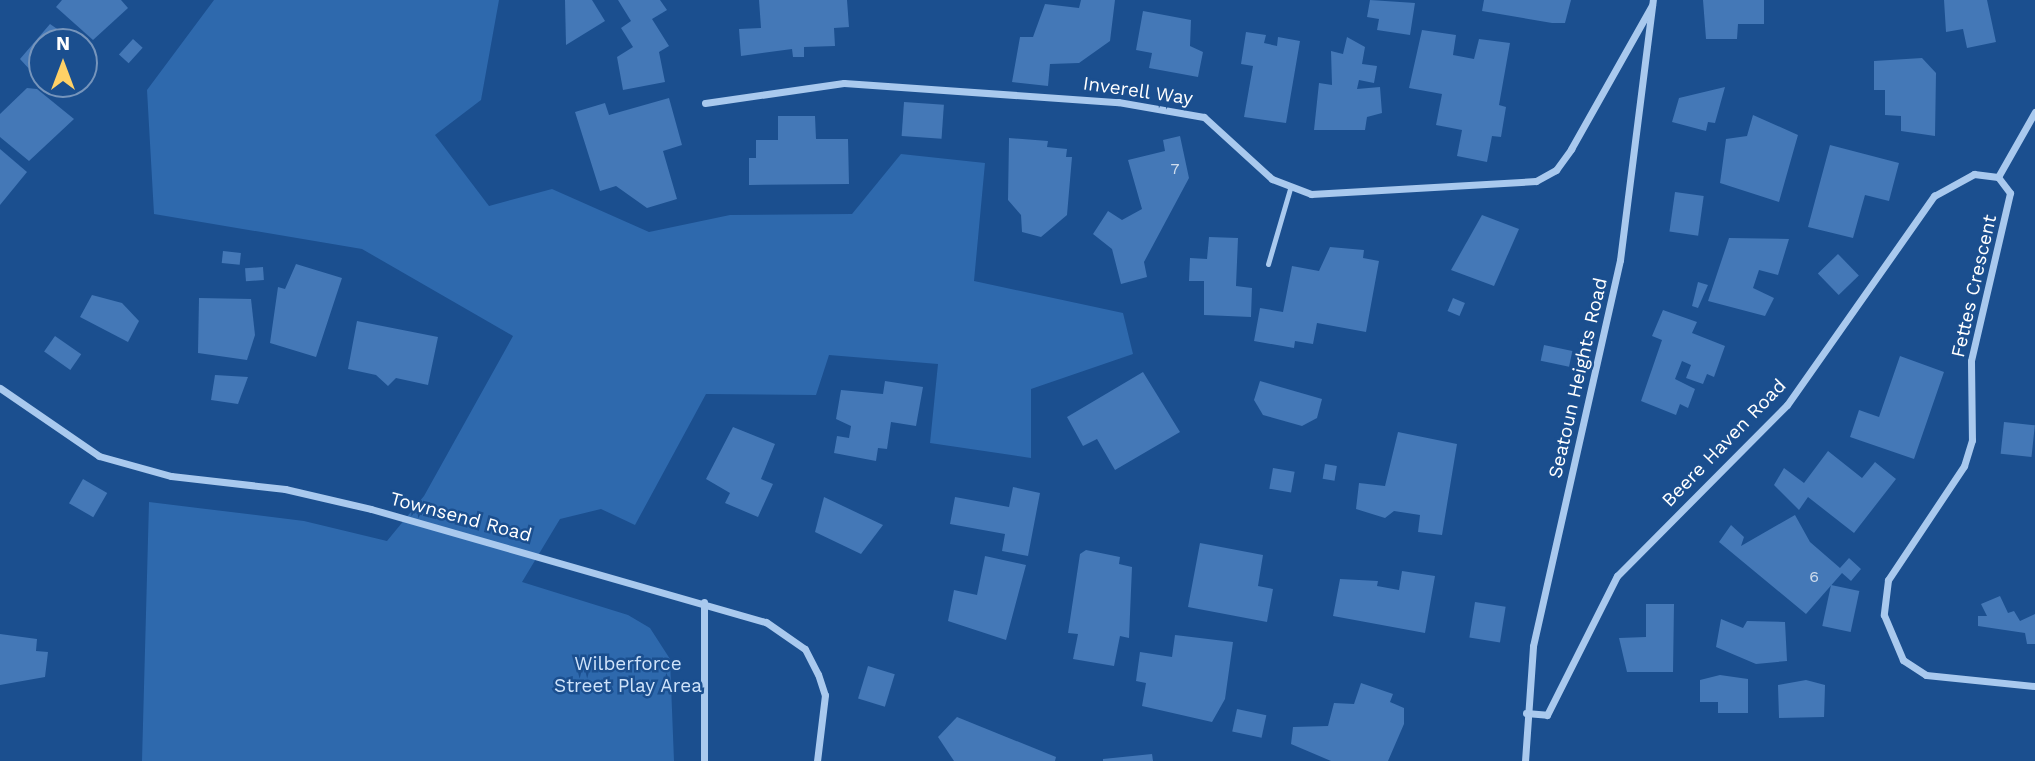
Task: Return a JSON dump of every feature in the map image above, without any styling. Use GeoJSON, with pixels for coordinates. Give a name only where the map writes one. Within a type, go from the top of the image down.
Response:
{"type":"FeatureCollection","features":[{"type":"Feature","properties":{"kind":"street"},"geometry":{"type":"LineString","coordinates":[[1290,189],[1361,192],[1536,181],[1556,170],[1571,149],[1653,3]]}},
{"type":"Feature","properties":{"kind":"street","name":"Seatoun Heights Road"},"geometry":{"type":"LineString","coordinates":[[1525,761],[1532,646],[1620,260],[1653,3]]}},
{"type":"Feature","properties":{"kind":"street","name":"Inverell Way"},"geometry":{"type":"LineString","coordinates":[[705,103],[844,83],[1162,107],[1204,117],[1290,189]]}},
{"type":"Feature","properties":{"kind":"street"},"geometry":{"type":"LineString","coordinates":[[1998,177],[2035,112]]}},
{"type":"Feature","properties":{"kind":"street","name":"Beere Haven Road"},"geometry":{"type":"LineString","coordinates":[[1526,713],[1547,715],[1617,576],[1787,405],[1934,196],[1974,174],[1998,177]]}},
{"type":"Feature","properties":{"kind":"street","name":"Fettes Crescent"},"geometry":{"type":"LineString","coordinates":[[1998,177],[2010,193],[1971,361],[1972,440],[1964,466],[1888,580],[1884,615],[1903,660],[1926,675],[2035,686]]}},
{"type":"Feature","properties":{"kind":"street","name":"Townsend Road"},"geometry":{"type":"LineString","coordinates":[[0,388],[99,456],[171,476],[285,489],[371,509],[704,602],[766,622],[805,649],[825,695],[817,761]]}},
{"type":"Feature","properties":{"kind":"street"},"geometry":{"type":"LineString","coordinates":[[704,602],[704,761]]}},
{"type":"Feature","properties":{"kind":"lane"},"geometry":{"type":"LineString","coordinates":[[1268,264],[1290,189]]}},
{"type":"Feature","properties":{"kind":"green space","name":"Wilberforce Street Play Area"},"geometry":{"type":"Polygon","coordinates":[[[214,0],[499,0],[481,100],[435,135],[489,206],[552,189],[649,232],[730,215],[852,214],[901,154],[985,163],[974,281],[1123,313],[1133,354],[1031,389],[1031,458],[930,443],[938,364],[829,355],[816,395],[706,394],[635,525],[601,509],[560,519],[522,582],[628,615],[650,628],[670,659],[674,761],[142,761],[149,502],[304,521],[387,541],[424,496],[513,336],[362,249],[154,214],[147,90],[214,0]]]}},
{"type":"Feature","properties":{"kind":"building"},"geometry":{"type":"Polygon","coordinates":[[[62,0],[121,0],[128,8],[98,35],[98,28],[80,28],[56,7],[62,0]]]}},
{"type":"Feature","properties":{"kind":"building"},"geometry":{"type":"Polygon","coordinates":[[[565,0],[592,0],[605,21],[566,45],[565,0]]]}},
{"type":"Feature","properties":{"kind":"building"},"geometry":{"type":"Polygon","coordinates":[[[618,0],[660,0],[667,10],[652,19],[669,46],[659,52],[665,82],[623,90],[617,57],[633,47],[621,28],[631,21],[618,0]]]}},
{"type":"Feature","properties":{"kind":"building"},"geometry":{"type":"Polygon","coordinates":[[[759,0],[847,0],[849,27],[834,28],[835,46],[804,47],[804,57],[793,57],[792,49],[741,56],[739,29],[761,28],[759,0]]]}},
{"type":"Feature","properties":{"kind":"building"},"geometry":{"type":"Polygon","coordinates":[[[1081,0],[1115,0],[1110,41],[1079,63],[1050,64],[1048,86],[1012,82],[1020,37],[1033,37],[1045,4],[1079,8],[1081,0]]]}},
{"type":"Feature","properties":{"kind":"building"},"geometry":{"type":"Polygon","coordinates":[[[1370,0],[1415,3],[1410,35],[1377,30],[1379,19],[1367,17],[1370,0]]]}},
{"type":"Feature","properties":{"kind":"building"},"geometry":{"type":"Polygon","coordinates":[[[1484,0],[1571,0],[1565,23],[1552,23],[1482,11],[1484,0]]]}},
{"type":"Feature","properties":{"kind":"building"},"geometry":{"type":"Polygon","coordinates":[[[1703,0],[1764,0],[1764,24],[1738,24],[1737,39],[1706,39],[1703,0]]]}},
{"type":"Feature","properties":{"kind":"building"},"geometry":{"type":"Polygon","coordinates":[[[1944,0],[1987,0],[1996,42],[1967,48],[1963,29],[1946,32],[1944,0]]]}},
{"type":"Feature","properties":{"kind":"building"},"geometry":{"type":"Polygon","coordinates":[[[1143,11],[1191,20],[1190,46],[1203,52],[1198,77],[1149,68],[1152,53],[1136,50],[1143,11]]]}},
{"type":"Feature","properties":{"kind":"building"},"geometry":{"type":"Polygon","coordinates":[[[1422,30],[1456,35],[1453,55],[1474,59],[1479,39],[1510,43],[1499,105],[1506,107],[1501,137],[1492,136],[1487,162],[1457,156],[1462,130],[1436,125],[1442,94],[1409,88],[1422,30]]]}},
{"type":"Feature","properties":{"kind":"building"},"geometry":{"type":"Polygon","coordinates":[[[1246,32],[1266,35],[1264,43],[1277,46],[1278,37],[1300,41],[1286,123],[1244,117],[1253,66],[1241,64],[1246,32]]]}},
{"type":"Feature","properties":{"kind":"building"},"geometry":{"type":"Polygon","coordinates":[[[1347,37],[1365,47],[1362,64],[1377,66],[1374,83],[1359,80],[1357,89],[1380,87],[1382,113],[1367,117],[1365,130],[1314,130],[1319,83],[1332,85],[1331,51],[1343,54],[1347,37]]]}},
{"type":"Feature","properties":{"kind":"building"},"geometry":{"type":"Polygon","coordinates":[[[133,39],[143,48],[129,63],[119,55],[133,39]]]}},
{"type":"Feature","properties":{"kind":"building"},"geometry":{"type":"Polygon","coordinates":[[[28,50],[28,68],[20,59],[28,50]]]}},
{"type":"Feature","properties":{"kind":"building"},"geometry":{"type":"Polygon","coordinates":[[[1922,58],[1936,73],[1935,136],[1901,131],[1901,116],[1885,115],[1885,90],[1874,90],[1874,61],[1922,58]]]}},
{"type":"Feature","properties":{"kind":"building"},"geometry":{"type":"Polygon","coordinates":[[[1725,87],[1715,123],[1708,122],[1706,131],[1672,122],[1679,98],[1725,87]]]}},
{"type":"Feature","properties":{"kind":"building"},"geometry":{"type":"Polygon","coordinates":[[[27,88],[28,98],[48,98],[74,119],[29,161],[0,137],[0,114],[27,88]]]}},
{"type":"Feature","properties":{"kind":"building"},"geometry":{"type":"Polygon","coordinates":[[[669,98],[682,145],[663,151],[677,199],[647,208],[616,186],[600,191],[575,112],[605,103],[609,115],[669,98]]]}},
{"type":"Feature","properties":{"kind":"building"},"geometry":{"type":"Polygon","coordinates":[[[904,102],[944,105],[942,139],[902,136],[904,102]]]}},
{"type":"Feature","properties":{"kind":"building"},"geometry":{"type":"Polygon","coordinates":[[[1753,115],[1798,135],[1779,202],[1720,183],[1726,139],[1747,136],[1753,115]]]}},
{"type":"Feature","properties":{"kind":"building"},"geometry":{"type":"Polygon","coordinates":[[[778,116],[815,116],[816,139],[848,139],[849,184],[749,185],[749,158],[756,158],[756,140],[778,140],[778,116]]]}},
{"type":"Feature","properties":{"kind":"building"},"geometry":{"type":"Polygon","coordinates":[[[1180,136],[1189,178],[1144,262],[1147,277],[1121,284],[1112,249],[1093,234],[1108,211],[1122,220],[1142,209],[1128,160],[1165,151],[1163,140],[1180,136]]]}},
{"type":"Feature","properties":{"kind":"building"},"geometry":{"type":"Polygon","coordinates":[[[1009,138],[1048,141],[1047,147],[1067,149],[1066,157],[1072,157],[1067,215],[1041,237],[1022,232],[1021,215],[1008,200],[1009,138]]]}},
{"type":"Feature","properties":{"kind":"building"},"geometry":{"type":"Polygon","coordinates":[[[1830,145],[1899,163],[1889,201],[1865,195],[1853,238],[1808,227],[1830,145]]]}},
{"type":"Feature","properties":{"kind":"building"},"geometry":{"type":"Polygon","coordinates":[[[0,149],[27,172],[0,205],[0,149]]]}},
{"type":"Feature","properties":{"kind":"building"},"geometry":{"type":"Polygon","coordinates":[[[1675,192],[1704,196],[1698,236],[1669,232],[1675,192]]]}},
{"type":"Feature","properties":{"kind":"building"},"geometry":{"type":"Polygon","coordinates":[[[1482,215],[1519,229],[1494,286],[1451,270],[1482,215]]]}},
{"type":"Feature","properties":{"kind":"building"},"geometry":{"type":"Polygon","coordinates":[[[1209,237],[1238,238],[1236,286],[1252,288],[1251,317],[1204,315],[1204,281],[1189,281],[1190,258],[1207,259],[1209,237]]]}},
{"type":"Feature","properties":{"kind":"building"},"geometry":{"type":"Polygon","coordinates":[[[1729,238],[1789,239],[1778,275],[1759,270],[1753,288],[1774,298],[1765,316],[1708,301],[1729,238]]]}},
{"type":"Feature","properties":{"kind":"building"},"geometry":{"type":"Polygon","coordinates":[[[1330,247],[1364,250],[1363,258],[1379,261],[1366,332],[1317,323],[1313,344],[1295,341],[1294,348],[1254,341],[1260,308],[1283,312],[1292,266],[1319,271],[1330,247]]]}},
{"type":"Feature","properties":{"kind":"building"},"geometry":{"type":"Polygon","coordinates":[[[223,251],[241,253],[240,265],[222,263],[223,251]]]}},
{"type":"Feature","properties":{"kind":"building"},"geometry":{"type":"Polygon","coordinates":[[[1838,254],[1859,276],[1839,295],[1818,273],[1838,254]]]}},
{"type":"Feature","properties":{"kind":"building"},"geometry":{"type":"Polygon","coordinates":[[[296,264],[342,278],[316,357],[270,343],[278,287],[285,289],[296,264]]]}},
{"type":"Feature","properties":{"kind":"building"},"geometry":{"type":"Polygon","coordinates":[[[263,267],[264,280],[246,281],[245,268],[263,267]]]}},
{"type":"Feature","properties":{"kind":"building"},"geometry":{"type":"Polygon","coordinates":[[[1698,282],[1708,285],[1698,308],[1692,306],[1698,282]]]}},
{"type":"Feature","properties":{"kind":"building"},"geometry":{"type":"Polygon","coordinates":[[[92,295],[122,303],[139,321],[128,342],[80,317],[92,295]]]}},
{"type":"Feature","properties":{"kind":"building"},"geometry":{"type":"Polygon","coordinates":[[[199,298],[251,299],[255,335],[247,360],[198,353],[199,298]]]}},
{"type":"Feature","properties":{"kind":"building"},"geometry":{"type":"Polygon","coordinates":[[[1453,298],[1465,303],[1459,316],[1448,311],[1453,298]]]}},
{"type":"Feature","properties":{"kind":"building"},"geometry":{"type":"Polygon","coordinates":[[[1663,310],[1697,322],[1692,333],[1725,346],[1714,377],[1707,374],[1703,384],[1686,378],[1691,365],[1682,361],[1675,379],[1695,389],[1688,408],[1680,404],[1676,415],[1641,401],[1662,340],[1652,336],[1663,310]]]}},
{"type":"Feature","properties":{"kind":"building"},"geometry":{"type":"Polygon","coordinates":[[[357,321],[438,337],[428,385],[396,378],[388,386],[376,375],[348,369],[357,321]]]}},
{"type":"Feature","properties":{"kind":"building"},"geometry":{"type":"Polygon","coordinates":[[[55,336],[81,354],[70,370],[44,352],[55,336]]]}},
{"type":"Feature","properties":{"kind":"building"},"geometry":{"type":"Polygon","coordinates":[[[1544,345],[1572,351],[1569,367],[1541,361],[1544,345]]]}},
{"type":"Feature","properties":{"kind":"building"},"geometry":{"type":"Polygon","coordinates":[[[1900,356],[1944,372],[1914,459],[1850,437],[1859,410],[1879,417],[1900,356]]]}},
{"type":"Feature","properties":{"kind":"building"},"geometry":{"type":"Polygon","coordinates":[[[1143,372],[1180,432],[1115,470],[1097,439],[1083,446],[1067,417],[1143,372]]]}},
{"type":"Feature","properties":{"kind":"building"},"geometry":{"type":"Polygon","coordinates":[[[215,375],[248,377],[238,404],[211,400],[215,375]]]}},
{"type":"Feature","properties":{"kind":"building"},"geometry":{"type":"Polygon","coordinates":[[[885,381],[923,387],[916,426],[891,422],[887,449],[878,448],[876,461],[834,453],[837,436],[849,438],[851,426],[836,419],[841,390],[883,394],[885,381]]]}},
{"type":"Feature","properties":{"kind":"building"},"geometry":{"type":"Polygon","coordinates":[[[1260,381],[1322,399],[1317,418],[1302,426],[1263,415],[1254,400],[1260,381]]]}},
{"type":"Feature","properties":{"kind":"building"},"geometry":{"type":"Polygon","coordinates":[[[2004,422],[2035,425],[2031,457],[2001,454],[2004,422]]]}},
{"type":"Feature","properties":{"kind":"building"},"geometry":{"type":"Polygon","coordinates":[[[733,427],[775,444],[761,479],[773,484],[758,517],[725,503],[730,493],[706,479],[733,427]]]}},
{"type":"Feature","properties":{"kind":"building"},"geometry":{"type":"Polygon","coordinates":[[[1398,432],[1457,444],[1442,535],[1418,532],[1420,515],[1394,511],[1385,518],[1356,509],[1359,483],[1385,486],[1398,432]]]}},
{"type":"Feature","properties":{"kind":"building"},"geometry":{"type":"Polygon","coordinates":[[[1828,451],[1862,478],[1875,462],[1896,479],[1854,533],[1808,497],[1799,510],[1774,485],[1784,468],[1804,483],[1828,451]]]}},
{"type":"Feature","properties":{"kind":"building"},"geometry":{"type":"Polygon","coordinates":[[[1325,464],[1337,466],[1335,481],[1323,479],[1325,464]]]}},
{"type":"Feature","properties":{"kind":"building"},"geometry":{"type":"Polygon","coordinates":[[[1273,468],[1295,472],[1291,493],[1269,489],[1273,468]]]}},
{"type":"Feature","properties":{"kind":"building"},"geometry":{"type":"Polygon","coordinates":[[[83,479],[107,493],[93,517],[69,503],[83,479]]]}},
{"type":"Feature","properties":{"kind":"building"},"geometry":{"type":"Polygon","coordinates":[[[1013,487],[1040,493],[1028,556],[1002,551],[1005,534],[950,524],[955,497],[1009,507],[1013,487]]]}},
{"type":"Feature","properties":{"kind":"building"},"geometry":{"type":"Polygon","coordinates":[[[824,497],[883,525],[861,554],[815,532],[824,497]]]}},
{"type":"Feature","properties":{"kind":"building"},"geometry":{"type":"Polygon","coordinates":[[[1795,515],[1810,542],[1840,568],[1849,558],[1861,569],[1851,581],[1842,573],[1806,614],[1719,542],[1731,525],[1744,537],[1741,546],[1795,515]]]}},
{"type":"Feature","properties":{"kind":"building"},"geometry":{"type":"Polygon","coordinates":[[[1200,543],[1263,555],[1258,586],[1273,589],[1267,622],[1188,607],[1200,543]]]}},
{"type":"Feature","properties":{"kind":"building"},"geometry":{"type":"Polygon","coordinates":[[[1086,550],[1120,557],[1119,564],[1132,567],[1129,638],[1120,636],[1114,666],[1073,659],[1078,634],[1068,633],[1080,554],[1086,550]]]}},
{"type":"Feature","properties":{"kind":"building"},"geometry":{"type":"Polygon","coordinates":[[[985,556],[1026,565],[1006,640],[948,621],[954,590],[977,595],[985,556]]]}},
{"type":"Feature","properties":{"kind":"building"},"geometry":{"type":"Polygon","coordinates":[[[1402,571],[1435,576],[1425,633],[1333,616],[1340,579],[1378,581],[1377,586],[1399,590],[1402,571]]]}},
{"type":"Feature","properties":{"kind":"building"},"geometry":{"type":"Polygon","coordinates":[[[1831,585],[1859,591],[1851,632],[1822,626],[1831,585]]]}},
{"type":"Feature","properties":{"kind":"building"},"geometry":{"type":"Polygon","coordinates":[[[2000,596],[2008,613],[2014,611],[2020,621],[2035,614],[2035,644],[2027,644],[2025,633],[1978,626],[1978,616],[1987,616],[1981,604],[2000,596]]]}},
{"type":"Feature","properties":{"kind":"building"},"geometry":{"type":"Polygon","coordinates":[[[1475,602],[1506,607],[1500,642],[1469,638],[1475,602]]]}},
{"type":"Feature","properties":{"kind":"building"},"geometry":{"type":"Polygon","coordinates":[[[1646,604],[1674,604],[1673,672],[1627,672],[1619,638],[1646,637],[1646,604]]]}},
{"type":"Feature","properties":{"kind":"building"},"geometry":{"type":"Polygon","coordinates":[[[1721,619],[1743,628],[1747,621],[1785,622],[1787,661],[1756,664],[1716,647],[1721,619]]]}},
{"type":"Feature","properties":{"kind":"building"},"geometry":{"type":"Polygon","coordinates":[[[0,634],[37,639],[36,651],[48,652],[45,677],[0,685],[0,634]]]}},
{"type":"Feature","properties":{"kind":"building"},"geometry":{"type":"Polygon","coordinates":[[[1175,635],[1233,642],[1225,699],[1212,722],[1142,706],[1146,683],[1136,681],[1140,652],[1172,657],[1175,635]]]}},
{"type":"Feature","properties":{"kind":"building"},"geometry":{"type":"Polygon","coordinates":[[[868,666],[895,674],[885,707],[858,699],[868,666]]]}},
{"type":"Feature","properties":{"kind":"building"},"geometry":{"type":"Polygon","coordinates":[[[1720,675],[1748,679],[1748,713],[1718,713],[1718,702],[1700,702],[1700,680],[1720,675]]]}},
{"type":"Feature","properties":{"kind":"building"},"geometry":{"type":"Polygon","coordinates":[[[1806,680],[1825,685],[1824,717],[1779,718],[1778,685],[1806,680]]]}},
{"type":"Feature","properties":{"kind":"building"},"geometry":{"type":"Polygon","coordinates":[[[1361,683],[1393,694],[1390,702],[1404,708],[1404,724],[1388,761],[1331,761],[1291,744],[1293,727],[1328,726],[1334,703],[1354,704],[1361,683]]]}},
{"type":"Feature","properties":{"kind":"building"},"geometry":{"type":"Polygon","coordinates":[[[1237,709],[1266,715],[1262,738],[1232,731],[1237,709]]]}},
{"type":"Feature","properties":{"kind":"building"},"geometry":{"type":"Polygon","coordinates":[[[957,717],[1056,757],[1055,761],[954,761],[938,737],[957,717]]]}},
{"type":"Feature","properties":{"kind":"building"},"geometry":{"type":"Polygon","coordinates":[[[1152,754],[1153,761],[1103,761],[1103,759],[1152,754]]]}}]}
